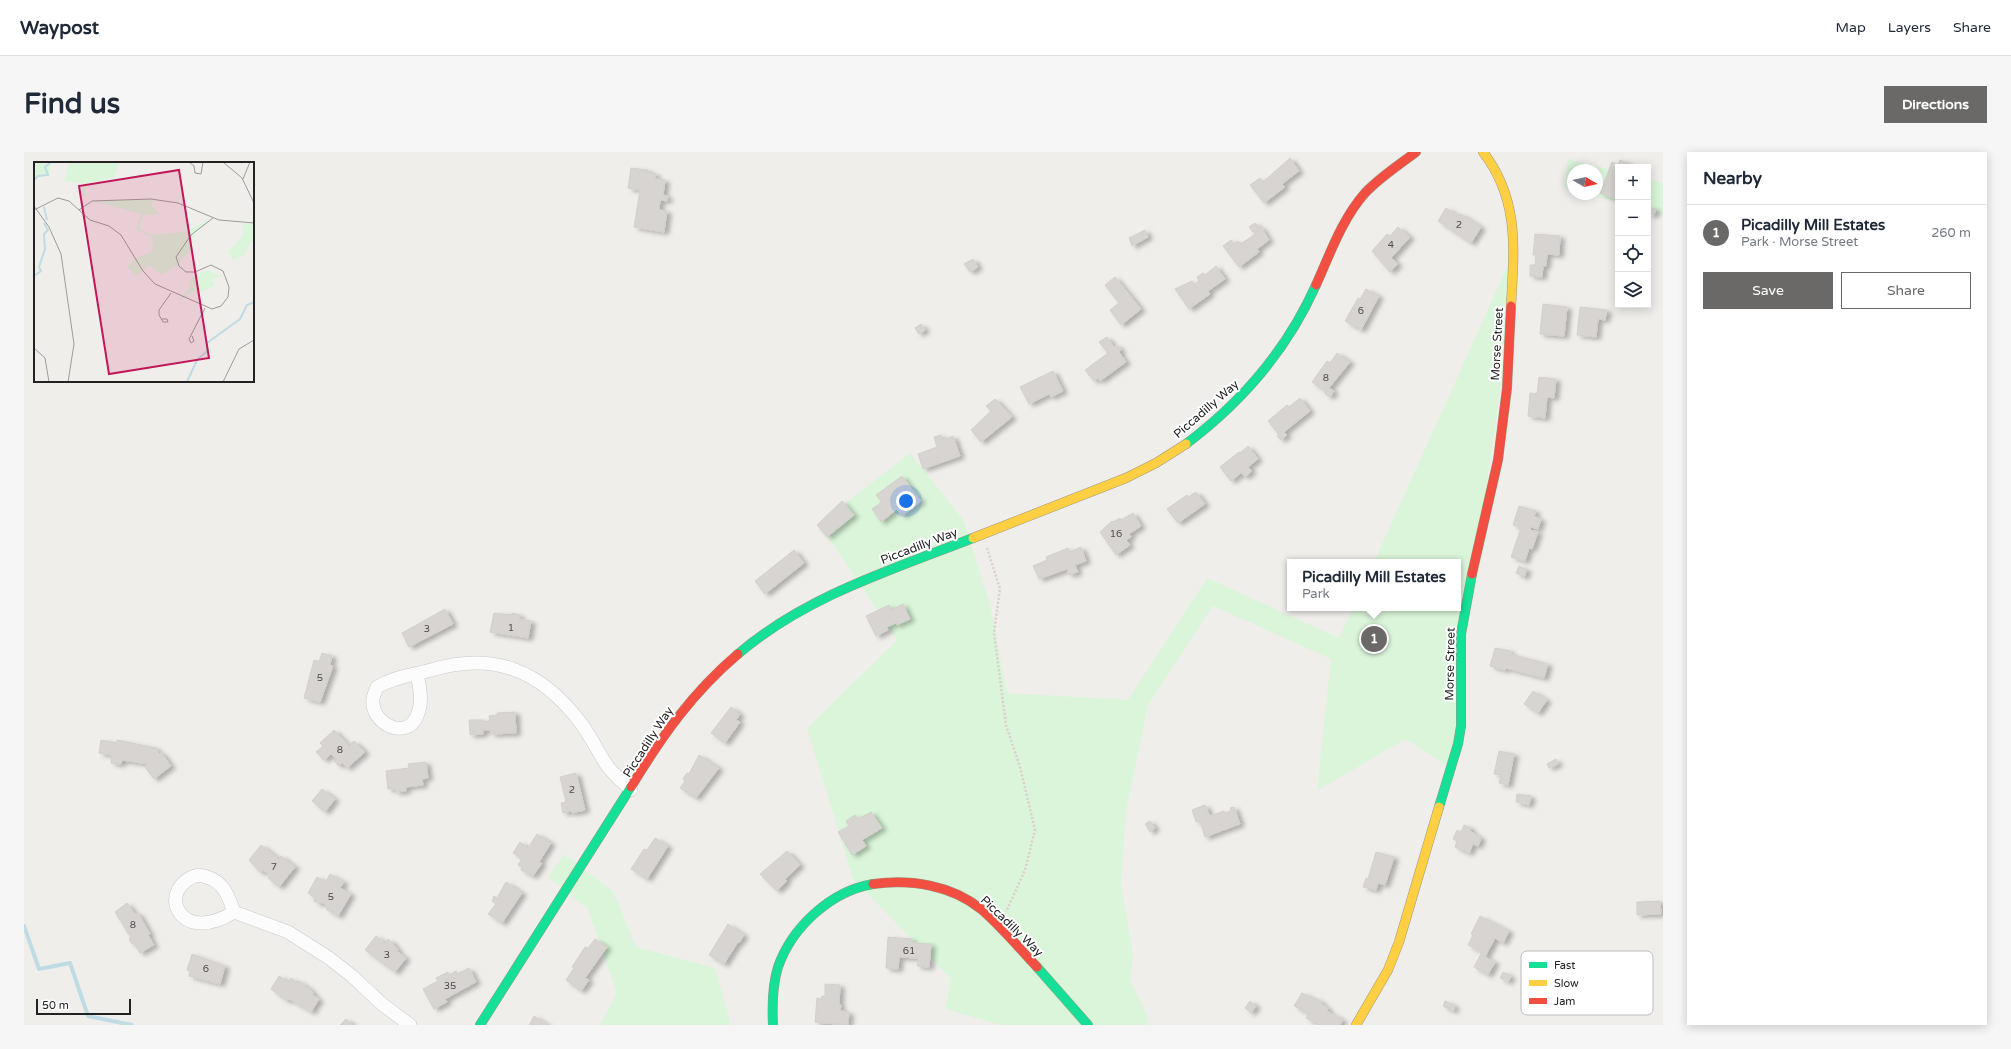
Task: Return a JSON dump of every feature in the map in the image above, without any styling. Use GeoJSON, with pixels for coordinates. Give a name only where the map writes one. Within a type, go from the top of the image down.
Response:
{"type":"FeatureCollection","features":[{"type":"Feature","properties":{"kind":"street","name":"Piccadilly Way"},"geometry":{"type":"LineString","coordinates":[[480,1025],[631,790],[663,736],[688,703],[722,667],[753,641],[805,608],[850,585],[1153,466],[1185,445],[1221,415],[1252,384],[1279,351],[1304,310],[1347,221],[1360,199],[1373,186],[1416,152]]}},
{"type":"Feature","properties":{"kind":"street","name":"Morse Street"},"geometry":{"type":"LineString","coordinates":[[1356,1025],[1388,970],[1399,942],[1451,768],[1461,726],[1461,634],[1466,599],[1498,460],[1507,388],[1514,242],[1512,218],[1505,189],[1483,152]]}},
{"type":"Feature","properties":{"kind":"street"},"geometry":{"type":"LineString","coordinates":[[417,674],[420,703],[418,716],[413,724],[404,728],[394,728],[382,723],[375,713],[373,699],[377,687],[390,680],[460,663],[484,663],[524,672],[544,685],[562,700],[581,723],[606,765],[631,790]]}},
{"type":"Feature","properties":{"kind":"street"},"geometry":{"type":"LineString","coordinates":[[198,875],[209,877],[219,883],[228,894],[234,912],[223,919],[211,922],[191,922],[183,917],[177,909],[176,896],[181,884],[188,878],[198,875]]}},
{"type":"Feature","properties":{"kind":"street","name":"Piccadilly Way"},"geometry":{"type":"LineString","coordinates":[[773,1025],[771,993],[785,949],[798,930],[819,909],[845,892],[871,883],[897,880],[931,885],[955,894],[977,906],[1057,987],[1088,1025]]}},
{"type":"Feature","properties":{"kind":"street"},"geometry":{"type":"LineString","coordinates":[[234,912],[288,932],[312,947],[352,976],[382,1004],[410,1025]]}},
{"type":"Feature","properties":{"kind":"path"},"geometry":{"type":"LineString","coordinates":[[982,534],[1000,589],[994,632],[1006,725],[1020,767],[1035,830],[1025,870],[999,927]]}},
{"type":"Feature","properties":{"kind":"green space"},"geometry":{"type":"Polygon","coordinates":[[[1568,159],[1587,164],[1567,164],[1568,159]]]}},
{"type":"Feature","properties":{"kind":"green space"},"geometry":{"type":"Polygon","coordinates":[[[1567,166],[1567,188],[1564,187],[1567,166]]]}},
{"type":"Feature","properties":{"kind":"green space"},"geometry":{"type":"Polygon","coordinates":[[[1603,168],[1615,171],[1615,201],[1603,198],[1603,168]]]}},
{"type":"Feature","properties":{"kind":"green space"},"geometry":{"type":"Polygon","coordinates":[[[1651,180],[1663,183],[1663,215],[1651,212],[1651,180]]]}},
{"type":"Feature","properties":{"kind":"green space"},"geometry":{"type":"Polygon","coordinates":[[[1513,254],[1510,324],[1476,557],[1451,768],[1405,739],[1317,791],[1331,659],[1213,606],[1148,705],[1126,811],[1121,885],[1133,955],[1130,980],[1146,1013],[1148,1025],[1001,1025],[945,1009],[951,979],[853,879],[807,728],[897,640],[819,524],[910,453],[964,521],[990,605],[1007,693],[1128,700],[1207,578],[1339,638],[1352,611],[1461,611],[1461,559],[1375,559],[1513,254]]]}},
{"type":"Feature","properties":{"kind":"green space"},"geometry":{"type":"Polygon","coordinates":[[[564,854],[614,892],[636,947],[715,968],[731,1025],[600,1025],[617,993],[588,909],[548,877],[564,854]]]}},
{"type":"Feature","properties":{"kind":"building"},"geometry":{"type":"Polygon","coordinates":[[[1290,158],[1299,171],[1282,184],[1285,187],[1264,203],[1250,185],[1260,178],[1263,182],[1290,158]]]}},
{"type":"Feature","properties":{"kind":"building"},"geometry":{"type":"Polygon","coordinates":[[[1620,160],[1629,164],[1618,164],[1620,160]]]}},
{"type":"Feature","properties":{"kind":"building"},"geometry":{"type":"Polygon","coordinates":[[[1612,162],[1616,164],[1615,199],[1603,194],[1603,185],[1612,162]]]}},
{"type":"Feature","properties":{"kind":"building"},"geometry":{"type":"Polygon","coordinates":[[[631,168],[648,170],[647,172],[656,174],[655,179],[665,180],[663,195],[668,196],[667,201],[660,200],[659,210],[667,211],[664,232],[634,227],[640,190],[628,188],[631,168]]]}},
{"type":"Feature","properties":{"kind":"building"},"geometry":{"type":"Polygon","coordinates":[[[1446,208],[1459,216],[1461,214],[1481,227],[1471,243],[1438,221],[1446,208]]]}},
{"type":"Feature","properties":{"kind":"building"},"geometry":{"type":"Polygon","coordinates":[[[1651,208],[1656,209],[1654,215],[1651,214],[1651,208]]]}},
{"type":"Feature","properties":{"kind":"building"},"geometry":{"type":"Polygon","coordinates":[[[1255,223],[1259,228],[1261,227],[1269,240],[1257,249],[1259,252],[1239,267],[1223,246],[1231,240],[1234,244],[1238,241],[1241,244],[1255,234],[1249,227],[1255,223]]]}},
{"type":"Feature","properties":{"kind":"building"},"geometry":{"type":"Polygon","coordinates":[[[1398,227],[1410,237],[1391,258],[1398,264],[1390,272],[1372,251],[1387,234],[1390,236],[1398,227]]]}},
{"type":"Feature","properties":{"kind":"building"},"geometry":{"type":"Polygon","coordinates":[[[1145,230],[1148,237],[1132,246],[1129,238],[1145,230]]]}},
{"type":"Feature","properties":{"kind":"building"},"geometry":{"type":"Polygon","coordinates":[[[1535,234],[1560,236],[1559,255],[1547,254],[1546,266],[1543,266],[1542,277],[1530,276],[1530,265],[1535,265],[1536,255],[1533,255],[1535,234]]]}},
{"type":"Feature","properties":{"kind":"building"},"geometry":{"type":"Polygon","coordinates":[[[973,259],[978,267],[970,272],[964,264],[973,259]]]}},
{"type":"Feature","properties":{"kind":"building"},"geometry":{"type":"Polygon","coordinates":[[[1216,266],[1225,279],[1208,291],[1210,294],[1189,309],[1175,289],[1192,281],[1194,285],[1199,281],[1197,277],[1203,273],[1205,275],[1216,266]]]}},
{"type":"Feature","properties":{"kind":"building"},"geometry":{"type":"Polygon","coordinates":[[[1115,277],[1141,309],[1121,325],[1110,310],[1119,303],[1105,285],[1115,277]]]}},
{"type":"Feature","properties":{"kind":"building"},"geometry":{"type":"Polygon","coordinates":[[[1366,289],[1379,296],[1361,330],[1345,321],[1358,298],[1360,299],[1366,289]]]}},
{"type":"Feature","properties":{"kind":"building"},"geometry":{"type":"Polygon","coordinates":[[[1543,304],[1567,307],[1564,336],[1540,334],[1543,304]]]}},
{"type":"Feature","properties":{"kind":"building"},"geometry":{"type":"Polygon","coordinates":[[[1580,307],[1607,310],[1605,320],[1598,319],[1596,337],[1577,335],[1580,307]]]}},
{"type":"Feature","properties":{"kind":"building"},"geometry":{"type":"Polygon","coordinates":[[[921,324],[925,330],[919,334],[915,328],[921,324]]]}},
{"type":"Feature","properties":{"kind":"building"},"geometry":{"type":"Polygon","coordinates":[[[1107,337],[1114,347],[1117,345],[1121,350],[1119,352],[1126,362],[1100,381],[1098,378],[1094,381],[1085,370],[1108,353],[1099,342],[1107,337]]]}},
{"type":"Feature","properties":{"kind":"building"},"geometry":{"type":"Polygon","coordinates":[[[1337,353],[1350,362],[1329,388],[1334,391],[1330,397],[1325,394],[1326,392],[1312,382],[1327,361],[1330,363],[1337,353]]]}},
{"type":"Feature","properties":{"kind":"building"},"geometry":{"type":"Polygon","coordinates":[[[1053,371],[1063,391],[1051,397],[1049,394],[1029,404],[1020,387],[1053,371]]]}},
{"type":"Feature","properties":{"kind":"building"},"geometry":{"type":"Polygon","coordinates":[[[1539,377],[1556,379],[1554,398],[1547,397],[1545,418],[1528,416],[1530,393],[1537,394],[1539,377]]]}},
{"type":"Feature","properties":{"kind":"building"},"geometry":{"type":"Polygon","coordinates":[[[1300,398],[1310,411],[1284,432],[1287,435],[1281,440],[1268,421],[1287,405],[1289,407],[1300,398]]]}},
{"type":"Feature","properties":{"kind":"building"},"geometry":{"type":"Polygon","coordinates":[[[995,399],[1012,417],[981,442],[971,430],[991,411],[986,406],[995,399]]]}},
{"type":"Feature","properties":{"kind":"building"},"geometry":{"type":"Polygon","coordinates":[[[941,435],[943,440],[953,436],[960,456],[923,469],[918,454],[937,447],[934,437],[941,435]]]}},
{"type":"Feature","properties":{"kind":"building"},"geometry":{"type":"Polygon","coordinates":[[[1248,446],[1258,459],[1248,467],[1252,471],[1245,477],[1241,473],[1231,481],[1220,467],[1248,446]]]}},
{"type":"Feature","properties":{"kind":"building"},"geometry":{"type":"Polygon","coordinates":[[[902,476],[921,501],[902,516],[897,509],[881,522],[872,509],[882,502],[876,495],[902,476]]]}},
{"type":"Feature","properties":{"kind":"building"},"geometry":{"type":"Polygon","coordinates":[[[1196,492],[1205,504],[1178,523],[1167,509],[1187,495],[1188,497],[1196,492]]]}},
{"type":"Feature","properties":{"kind":"building"},"geometry":{"type":"Polygon","coordinates":[[[842,501],[854,515],[827,537],[817,525],[842,501]]]}},
{"type":"Feature","properties":{"kind":"building"},"geometry":{"type":"Polygon","coordinates":[[[1519,506],[1536,511],[1534,516],[1541,519],[1538,529],[1531,527],[1530,530],[1538,532],[1532,549],[1529,548],[1525,561],[1511,557],[1521,528],[1513,525],[1519,506]]]}},
{"type":"Feature","properties":{"kind":"building"},"geometry":{"type":"Polygon","coordinates":[[[1133,513],[1141,526],[1129,534],[1131,537],[1126,540],[1130,545],[1116,555],[1100,532],[1112,521],[1113,522],[1120,518],[1121,520],[1133,513]]]}},
{"type":"Feature","properties":{"kind":"building"},"geometry":{"type":"Polygon","coordinates":[[[1081,547],[1086,561],[1075,565],[1078,572],[1069,575],[1067,569],[1039,579],[1033,566],[1047,560],[1046,557],[1068,548],[1070,552],[1081,547]]]}},
{"type":"Feature","properties":{"kind":"building"},"geometry":{"type":"Polygon","coordinates":[[[794,550],[804,563],[765,594],[755,581],[794,550]]]}},
{"type":"Feature","properties":{"kind":"building"},"geometry":{"type":"Polygon","coordinates":[[[1519,566],[1527,570],[1524,577],[1516,573],[1519,566]]]}},
{"type":"Feature","properties":{"kind":"building"},"geometry":{"type":"Polygon","coordinates":[[[903,604],[910,619],[897,625],[896,623],[887,627],[888,630],[876,636],[866,616],[889,605],[891,610],[903,604]]]}},
{"type":"Feature","properties":{"kind":"building"},"geometry":{"type":"Polygon","coordinates":[[[445,609],[453,624],[409,647],[402,633],[445,609]]]}},
{"type":"Feature","properties":{"kind":"building"},"geometry":{"type":"Polygon","coordinates":[[[494,613],[512,615],[512,613],[520,615],[519,619],[531,621],[528,638],[490,632],[494,613]]]}},
{"type":"Feature","properties":{"kind":"building"},"geometry":{"type":"Polygon","coordinates":[[[1495,648],[1510,651],[1510,654],[1548,664],[1544,678],[1506,668],[1505,670],[1490,666],[1495,648]]]}},
{"type":"Feature","properties":{"kind":"building"},"geometry":{"type":"Polygon","coordinates":[[[322,653],[332,656],[330,665],[333,666],[320,702],[304,698],[314,660],[319,662],[322,653]]]}},
{"type":"Feature","properties":{"kind":"building"},"geometry":{"type":"Polygon","coordinates":[[[1533,691],[1547,700],[1538,713],[1524,704],[1533,691]]]}},
{"type":"Feature","properties":{"kind":"building"},"geometry":{"type":"Polygon","coordinates":[[[731,707],[740,714],[736,720],[740,722],[725,743],[711,733],[731,707]]]}},
{"type":"Feature","properties":{"kind":"building"},"geometry":{"type":"Polygon","coordinates":[[[515,712],[516,733],[491,734],[491,730],[483,730],[483,734],[470,735],[469,720],[483,720],[483,722],[490,721],[489,716],[497,715],[497,713],[515,712]]]}},
{"type":"Feature","properties":{"kind":"building"},"geometry":{"type":"Polygon","coordinates":[[[334,730],[349,746],[354,741],[365,752],[347,768],[342,763],[339,766],[334,761],[336,759],[331,754],[324,760],[316,752],[323,746],[320,743],[334,730]]]}},
{"type":"Feature","properties":{"kind":"building"},"geometry":{"type":"Polygon","coordinates":[[[101,740],[117,743],[117,740],[156,748],[159,754],[161,752],[171,766],[154,779],[145,767],[148,764],[122,760],[121,764],[111,763],[112,755],[99,753],[101,740]]]}},
{"type":"Feature","properties":{"kind":"building"},"geometry":{"type":"Polygon","coordinates":[[[1499,751],[1514,754],[1508,785],[1499,783],[1501,775],[1494,774],[1499,751]]]}},
{"type":"Feature","properties":{"kind":"building"},"geometry":{"type":"Polygon","coordinates":[[[699,755],[719,768],[696,798],[680,788],[685,781],[683,779],[687,773],[689,774],[699,755]]]}},
{"type":"Feature","properties":{"kind":"building"},"geometry":{"type":"Polygon","coordinates":[[[1556,759],[1558,764],[1549,768],[1547,764],[1556,759]]]}},
{"type":"Feature","properties":{"kind":"building"},"geometry":{"type":"Polygon","coordinates":[[[426,762],[428,778],[422,779],[423,785],[406,787],[406,791],[396,792],[395,789],[388,789],[386,771],[409,768],[408,764],[426,762]]]}},
{"type":"Feature","properties":{"kind":"building"},"geometry":{"type":"Polygon","coordinates":[[[576,773],[585,810],[572,813],[571,811],[563,813],[561,803],[566,802],[560,777],[576,773]]]}},
{"type":"Feature","properties":{"kind":"building"},"geometry":{"type":"Polygon","coordinates":[[[322,789],[335,799],[325,812],[312,801],[322,789]]]}},
{"type":"Feature","properties":{"kind":"building"},"geometry":{"type":"Polygon","coordinates":[[[1517,794],[1531,796],[1529,805],[1516,802],[1517,794]]]}},
{"type":"Feature","properties":{"kind":"building"},"geometry":{"type":"Polygon","coordinates":[[[1205,805],[1210,816],[1224,811],[1225,813],[1231,811],[1230,808],[1234,807],[1240,824],[1205,837],[1200,821],[1196,822],[1192,810],[1205,805]]]}},
{"type":"Feature","properties":{"kind":"building"},"geometry":{"type":"Polygon","coordinates":[[[871,812],[882,828],[862,840],[866,846],[852,855],[838,832],[849,826],[846,821],[855,815],[858,819],[871,812]]]}},
{"type":"Feature","properties":{"kind":"building"},"geometry":{"type":"Polygon","coordinates":[[[1150,821],[1155,828],[1150,832],[1145,824],[1150,821]]]}},
{"type":"Feature","properties":{"kind":"building"},"geometry":{"type":"Polygon","coordinates":[[[1464,825],[1471,828],[1470,831],[1481,838],[1478,846],[1473,844],[1469,853],[1455,847],[1457,841],[1453,839],[1457,830],[1461,832],[1464,825]]]}},
{"type":"Feature","properties":{"kind":"building"},"geometry":{"type":"Polygon","coordinates":[[[537,834],[551,843],[539,862],[542,863],[533,876],[521,870],[522,868],[518,865],[522,859],[513,853],[520,842],[528,848],[537,834]]]}},
{"type":"Feature","properties":{"kind":"building"},"geometry":{"type":"Polygon","coordinates":[[[655,838],[668,846],[647,879],[631,869],[644,849],[647,850],[655,838]]]}},
{"type":"Feature","properties":{"kind":"building"},"geometry":{"type":"Polygon","coordinates":[[[261,845],[279,859],[281,856],[295,867],[279,887],[268,878],[270,875],[263,870],[261,873],[249,860],[261,845]]]}},
{"type":"Feature","properties":{"kind":"building"},"geometry":{"type":"Polygon","coordinates":[[[787,851],[800,865],[785,879],[787,881],[777,891],[760,874],[787,851]]]}},
{"type":"Feature","properties":{"kind":"building"},"geometry":{"type":"Polygon","coordinates":[[[1376,852],[1394,857],[1385,885],[1378,883],[1376,890],[1363,887],[1366,878],[1368,879],[1376,852]]]}},
{"type":"Feature","properties":{"kind":"building"},"geometry":{"type":"Polygon","coordinates":[[[330,874],[344,882],[340,888],[351,894],[338,916],[326,909],[328,906],[321,902],[320,904],[314,901],[315,898],[308,893],[317,877],[326,882],[330,874]]]}},
{"type":"Feature","properties":{"kind":"building"},"geometry":{"type":"Polygon","coordinates":[[[506,882],[522,893],[502,923],[488,914],[496,904],[492,901],[494,896],[497,898],[506,882]]]}},
{"type":"Feature","properties":{"kind":"building"},"geometry":{"type":"Polygon","coordinates":[[[1660,901],[1661,914],[1637,915],[1637,902],[1660,901]]]}},
{"type":"Feature","properties":{"kind":"building"},"geometry":{"type":"Polygon","coordinates":[[[127,903],[135,914],[138,913],[150,934],[148,935],[154,945],[140,953],[134,943],[132,944],[129,939],[131,938],[115,912],[127,903]]]}},
{"type":"Feature","properties":{"kind":"building"},"geometry":{"type":"Polygon","coordinates":[[[1480,916],[1509,931],[1503,943],[1495,938],[1485,957],[1495,962],[1488,975],[1474,967],[1482,952],[1468,945],[1473,935],[1471,934],[1480,916]]]}},
{"type":"Feature","properties":{"kind":"building"},"geometry":{"type":"Polygon","coordinates":[[[728,924],[744,935],[724,964],[709,955],[728,924]]]}},
{"type":"Feature","properties":{"kind":"building"},"geometry":{"type":"Polygon","coordinates":[[[376,936],[385,943],[388,939],[398,949],[397,951],[406,958],[395,972],[365,950],[376,936]]]}},
{"type":"Feature","properties":{"kind":"building"},"geometry":{"type":"Polygon","coordinates":[[[888,937],[912,939],[912,943],[931,944],[929,967],[917,966],[918,958],[899,957],[898,969],[886,968],[888,937]]]}},
{"type":"Feature","properties":{"kind":"building"},"geometry":{"type":"Polygon","coordinates":[[[595,939],[607,947],[585,978],[589,980],[581,991],[566,980],[574,968],[572,967],[585,947],[588,948],[595,939]]]}},
{"type":"Feature","properties":{"kind":"building"},"geometry":{"type":"Polygon","coordinates":[[[192,954],[225,966],[220,984],[189,976],[190,971],[187,970],[192,954]]]}},
{"type":"Feature","properties":{"kind":"building"},"geometry":{"type":"Polygon","coordinates":[[[469,968],[476,982],[445,999],[447,1002],[434,1009],[423,989],[438,981],[436,978],[448,972],[450,975],[456,971],[457,974],[469,968]]]}},
{"type":"Feature","properties":{"kind":"building"},"geometry":{"type":"Polygon","coordinates":[[[1503,972],[1511,976],[1508,982],[1500,978],[1503,972]]]}},
{"type":"Feature","properties":{"kind":"building"},"geometry":{"type":"Polygon","coordinates":[[[279,976],[289,982],[291,978],[298,983],[299,981],[313,992],[312,994],[319,999],[311,1012],[289,999],[287,1001],[271,989],[279,976]]]}},
{"type":"Feature","properties":{"kind":"building"},"geometry":{"type":"Polygon","coordinates":[[[825,984],[840,985],[840,1011],[849,1012],[848,1025],[815,1022],[817,998],[821,999],[822,996],[825,996],[825,984]]]}},
{"type":"Feature","properties":{"kind":"building"},"geometry":{"type":"Polygon","coordinates":[[[1302,993],[1322,1002],[1321,1004],[1328,1008],[1327,1011],[1343,1020],[1340,1025],[1318,1025],[1306,1018],[1309,1014],[1294,1006],[1302,993]]]}},
{"type":"Feature","properties":{"kind":"building"},"geometry":{"type":"Polygon","coordinates":[[[1250,1001],[1256,1006],[1251,1013],[1245,1008],[1250,1001]]]}},
{"type":"Feature","properties":{"kind":"building"},"geometry":{"type":"Polygon","coordinates":[[[1445,1001],[1455,1006],[1453,1011],[1443,1006],[1445,1001]]]}},
{"type":"Feature","properties":{"kind":"building"},"geometry":{"type":"Polygon","coordinates":[[[534,1016],[548,1025],[529,1025],[534,1016]]]}},
{"type":"Feature","properties":{"kind":"building"},"geometry":{"type":"Polygon","coordinates":[[[346,1019],[353,1025],[340,1025],[346,1019]]]}},
{"type":"Feature","properties":{"kind":"waterway"},"geometry":{"type":"LineString","coordinates":[[24,926],[39,969],[70,963],[88,1016],[132,1025]]}},
{"type":"Feature","properties":{"kind":"traffic: fast"},"geometry":{"type":"LineString","coordinates":[[1186,444],[1226,411],[1261,373],[1277,353],[1291,331],[1316,285]]}},
{"type":"Feature","properties":{"kind":"traffic: fast"},"geometry":{"type":"LineString","coordinates":[[738,654],[764,634],[821,600],[881,573],[973,538]]}},
{"type":"Feature","properties":{"kind":"traffic: fast"},"geometry":{"type":"LineString","coordinates":[[1439,807],[1458,744],[1461,726],[1461,634],[1472,574]]}},
{"type":"Feature","properties":{"kind":"traffic: fast"},"geometry":{"type":"LineString","coordinates":[[480,1025],[631,787]]}},
{"type":"Feature","properties":{"kind":"traffic: fast"},"geometry":{"type":"LineString","coordinates":[[773,1025],[773,996],[776,974],[784,952],[793,938],[803,925],[828,903],[842,894],[873,884]]}},
{"type":"Feature","properties":{"kind":"traffic: fast"},"geometry":{"type":"LineString","coordinates":[[1037,967],[1088,1025]]}},
{"type":"Feature","properties":{"kind":"traffic: slow"},"geometry":{"type":"LineString","coordinates":[[1483,152],[1495,170],[1509,207],[1513,245],[1511,306]]}},
{"type":"Feature","properties":{"kind":"traffic: slow"},"geometry":{"type":"LineString","coordinates":[[973,538],[1126,478],[1156,463],[1186,444]]}},
{"type":"Feature","properties":{"kind":"traffic: slow"},"geometry":{"type":"LineString","coordinates":[[1356,1025],[1388,970],[1399,942],[1439,807]]}},
{"type":"Feature","properties":{"kind":"traffic: jam"},"geometry":{"type":"LineString","coordinates":[[1316,285],[1337,237],[1357,203],[1377,182],[1416,152]]}},
{"type":"Feature","properties":{"kind":"traffic: jam"},"geometry":{"type":"LineString","coordinates":[[1472,574],[1498,460],[1507,388],[1511,306]]}},
{"type":"Feature","properties":{"kind":"traffic: jam"},"geometry":{"type":"LineString","coordinates":[[631,787],[654,750],[679,716],[706,684],[738,654]]}},
{"type":"Feature","properties":{"kind":"traffic: jam"},"geometry":{"type":"LineString","coordinates":[[873,884],[902,882],[916,883],[944,889],[957,894],[988,915],[1037,967]]}},
{"type":"Feature","properties":{"kind":"place","name":"Picadilly Mill Estates"},"geometry":{"type":"Point","coordinates":[1374,639]}}]}
